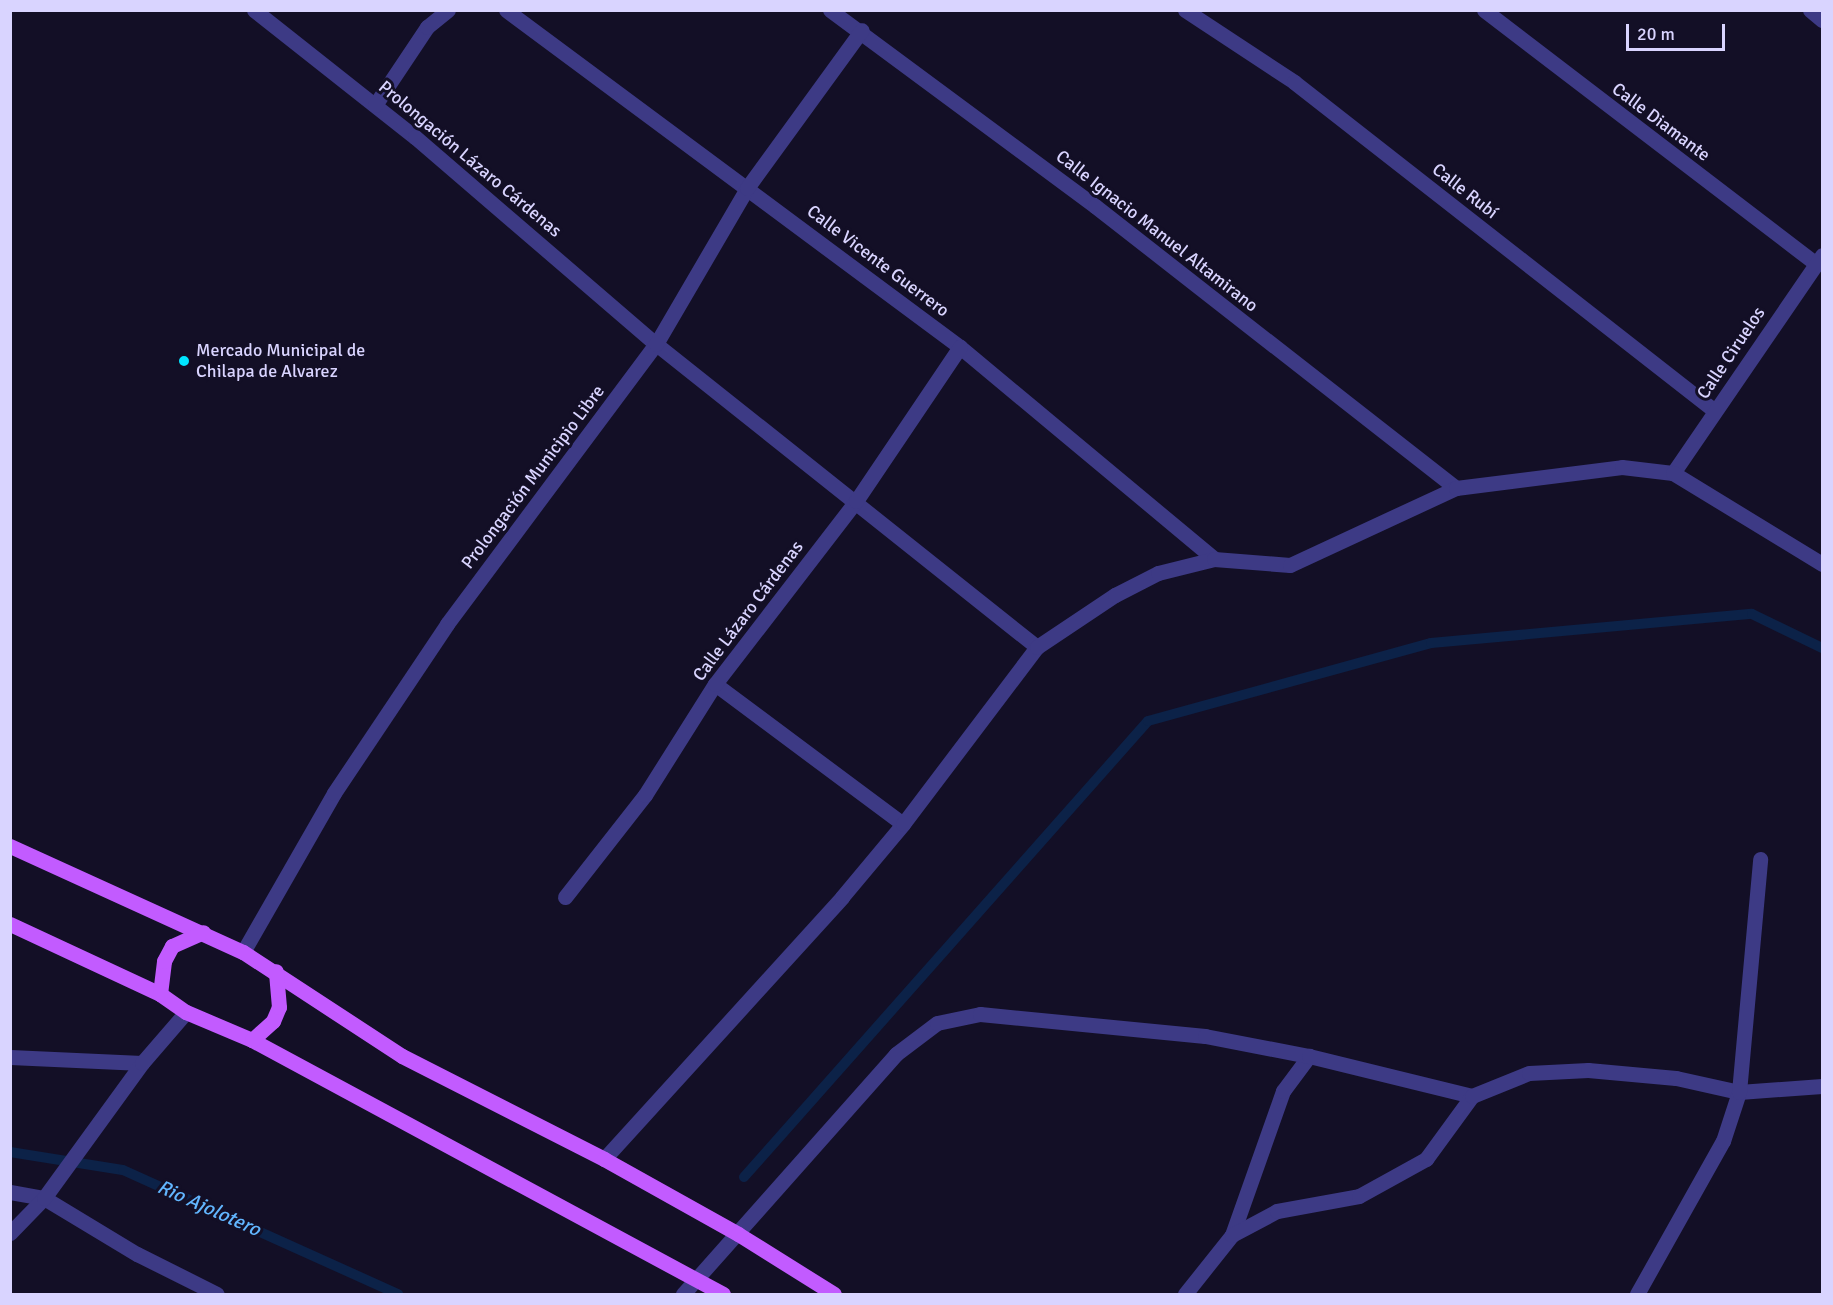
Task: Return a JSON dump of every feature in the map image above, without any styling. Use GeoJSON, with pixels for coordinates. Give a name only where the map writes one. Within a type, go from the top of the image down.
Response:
{"type":"FeatureCollection","features":[{"type":"Feature","properties":{"kind":"main road"},"geometry":{"type":"LineString","coordinates":[[10,846],[243,952],[276,971],[402,1056],[604,1159],[738,1234],[834,1294]]}},
{"type":"Feature","properties":{"kind":"main road"},"geometry":{"type":"LineString","coordinates":[[10,924],[160,993],[186,1012],[252,1040],[696,1277],[723,1294]]}},
{"type":"Feature","properties":{"kind":"main road"},"geometry":{"type":"LineString","coordinates":[[160,993],[164,961],[172,946],[203,932]]}},
{"type":"Feature","properties":{"kind":"main road"},"geometry":{"type":"LineString","coordinates":[[252,1040],[273,1021],[279,1007],[276,971]]}},
{"type":"Feature","properties":{"kind":"street","name":"Prolongación Lázaro Cárdenas"},"geometry":{"type":"LineString","coordinates":[[254,10],[375,105],[656,344],[1037,647]]}},
{"type":"Feature","properties":{"kind":"street"},"geometry":{"type":"LineString","coordinates":[[375,105],[427,27],[448,10]]}},
{"type":"Feature","properties":{"kind":"street","name":"Calle Vicente Guerrero"},"geometry":{"type":"LineString","coordinates":[[506,10],[960,347],[1214,559]]}},
{"type":"Feature","properties":{"kind":"street","name":"Calle Ignacio Manuel Altamirano"},"geometry":{"type":"LineString","coordinates":[[830,10],[862,30],[1095,206],[1456,488]]}},
{"type":"Feature","properties":{"kind":"street","name":"Calle Rubí"},"geometry":{"type":"LineString","coordinates":[[1185,10],[1294,82],[1715,411]]}},
{"type":"Feature","properties":{"kind":"street","name":"Calle Diamante"},"geometry":{"type":"LineString","coordinates":[[1484,10],[1819,260]]}},
{"type":"Feature","properties":{"kind":"street"},"geometry":{"type":"LineString","coordinates":[[1810,10],[1822,21]]}},
{"type":"Feature","properties":{"kind":"street","name":"Prolongación Municipio Libre"},"geometry":{"type":"LineString","coordinates":[[243,952],[334,793],[447,624],[656,344],[747,188],[862,30]]}},
{"type":"Feature","properties":{"kind":"street","name":"Calle Ciruelos"},"geometry":{"type":"LineString","coordinates":[[1672,473],[1819,260]]}},
{"type":"Feature","properties":{"kind":"street","name":"Calle Lázaro Cárdenas"},"geometry":{"type":"LineString","coordinates":[[565,897],[645,795],[715,684],[856,501],[960,347]]}},
{"type":"Feature","properties":{"kind":"street"},"geometry":{"type":"LineString","coordinates":[[604,1159],[903,824],[1037,647],[1115,595],[1158,573],[1214,559],[1290,565],[1456,488],[1622,467],[1672,473],[1822,564]]}},
{"type":"Feature","properties":{"kind":"street"},"geometry":{"type":"LineString","coordinates":[[715,684],[903,824]]}},
{"type":"Feature","properties":{"kind":"street"},"geometry":{"type":"LineString","coordinates":[[1637,1294],[1723,1141],[1739,1092],[1760,859]]}},
{"type":"Feature","properties":{"kind":"street"},"geometry":{"type":"LineString","coordinates":[[10,1233],[44,1198],[142,1063],[186,1012]]}},
{"type":"Feature","properties":{"kind":"street"},"geometry":{"type":"LineString","coordinates":[[683,1294],[896,1054],[937,1023],[980,1014],[1205,1036],[1309,1056],[1472,1096]]}},
{"type":"Feature","properties":{"kind":"street"},"geometry":{"type":"LineString","coordinates":[[1185,1294],[1232,1235],[1278,1102],[1309,1056]]}},
{"type":"Feature","properties":{"kind":"street"},"geometry":{"type":"LineString","coordinates":[[10,1057],[142,1063]]}},
{"type":"Feature","properties":{"kind":"street"},"geometry":{"type":"LineString","coordinates":[[1232,1235],[1277,1211],[1359,1196],[1426,1159],[1472,1096],[1529,1073],[1587,1070],[1676,1078],[1739,1092],[1822,1086]]}},
{"type":"Feature","properties":{"kind":"street"},"geometry":{"type":"LineString","coordinates":[[10,1192],[44,1198],[137,1254],[217,1294]]}},
{"type":"Feature","properties":{"kind":"waterway"},"geometry":{"type":"LineString","coordinates":[[744,1177],[1148,721],[1431,643],[1752,614],[1822,648]]}},
{"type":"Feature","properties":{"kind":"waterway","name":"Rio Ajolotero"},"geometry":{"type":"LineString","coordinates":[[10,1152],[123,1170],[398,1294]]}},
{"type":"Feature","properties":{"kind":"place","name":"Mercado Municipal de Chilapa de Alvarez"},"geometry":{"type":"Point","coordinates":[184,361]}}]}
